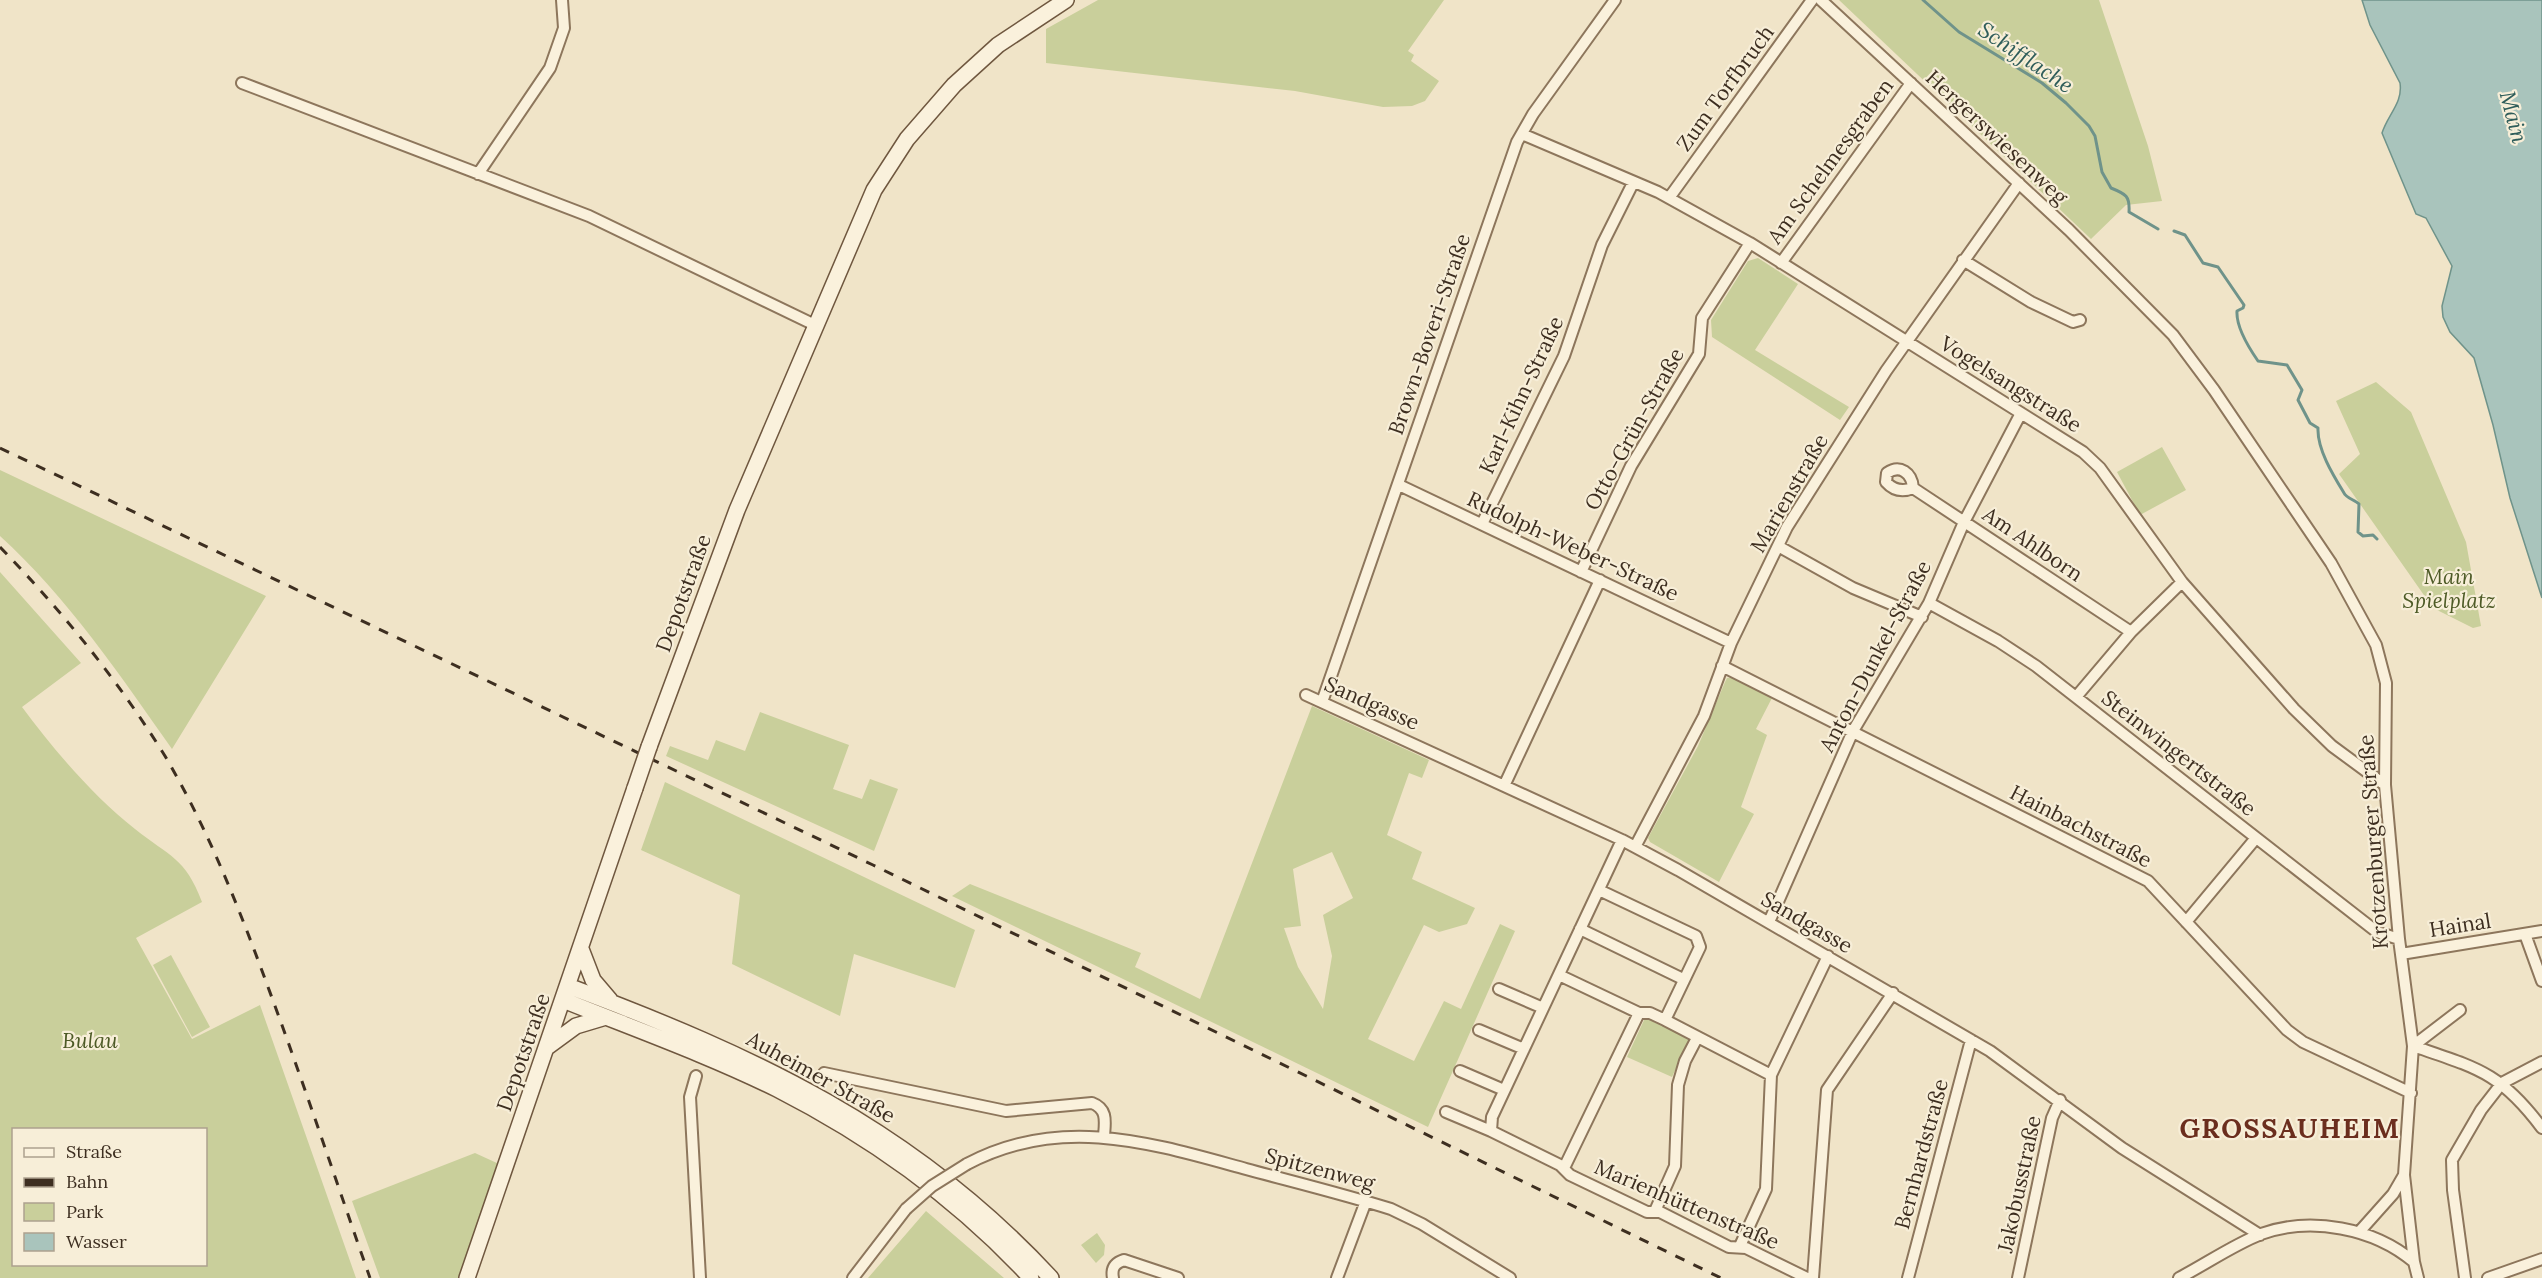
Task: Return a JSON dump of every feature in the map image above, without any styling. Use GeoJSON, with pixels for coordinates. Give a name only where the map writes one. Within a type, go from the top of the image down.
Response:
{"type":"FeatureCollection","features":[{"type":"Feature","properties":{"kind":"main road","name":"Depotstraße"},"geometry":{"type":"LineString","coordinates":[[467,1278],[649,747],[737,510],[874,190],[907,139],[939,101],[980,60],[1029,23],[1066,0]]}},
{"type":"Feature","properties":{"kind":"main road"},"geometry":{"type":"LineString","coordinates":[[546,1048],[576,1026],[610,1010],[593,980],[581,949]]}},
{"type":"Feature","properties":{"kind":"main road","name":"Auheimer Straße"},"geometry":{"type":"LineString","coordinates":[[566,993],[776,1073],[889,1137],[992,1219],[1051,1278]]}},
{"type":"Feature","properties":{"kind":"main road","name":"Auheimer Straße"},"geometry":{"type":"LineString","coordinates":[[610,1010],[776,1089],[869,1142],[964,1215],[1031,1278]]}},
{"type":"Feature","properties":{"kind":"street"},"geometry":{"type":"LineString","coordinates":[[478,174],[550,68],[564,28],[562,0]]}},
{"type":"Feature","properties":{"kind":"street","name":"Brown-Boveri-Straße"},"geometry":{"type":"LineString","coordinates":[[1322,702],[1496,200],[1522,134],[1615,0]]}},
{"type":"Feature","properties":{"kind":"street","name":"Zum Torfbruch"},"geometry":{"type":"LineString","coordinates":[[1669,198],[1812,0]]}},
{"type":"Feature","properties":{"kind":"street","name":"Hergerswiesenweg"},"geometry":{"type":"LineString","coordinates":[[1821,0],[2019,183],[2144,305]]}},
{"type":"Feature","properties":{"kind":"street"},"geometry":{"type":"LineString","coordinates":[[242,83],[589,216],[817,326]]}},
{"type":"Feature","properties":{"kind":"street","name":"Am Schelmesgraben"},"geometry":{"type":"LineString","coordinates":[[1781,263],[1911,83]]}},
{"type":"Feature","properties":{"kind":"street","name":"Vogelsangstraße"},"geometry":{"type":"LineString","coordinates":[[1522,134],[1669,198],[1750,243],[2083,452],[2095,462],[2182,582],[2316,732],[2385,785]]}},
{"type":"Feature","properties":{"kind":"street","name":"Karl-Kihn-Straße"},"geometry":{"type":"LineString","coordinates":[[1482,524],[1564,356],[1602,245],[1633,183]]}},
{"type":"Feature","properties":{"kind":"street","name":"Marienstraße"},"geometry":{"type":"LineString","coordinates":[[1635,847],[1704,716],[1731,643],[1787,527],[1906,341],[2019,183]]}},
{"type":"Feature","properties":{"kind":"street","name":"Otto-Grün-Straße"},"geometry":{"type":"LineString","coordinates":[[1581,572],[1631,466],[1699,354],[1702,318],[1750,243]]}},
{"type":"Feature","properties":{"kind":"street"},"geometry":{"type":"LineString","coordinates":[[1963,260],[2040,307],[2073,322],[2080,320]]}},
{"type":"Feature","properties":{"kind":"street","name":"Krotzenburger Straße"},"geometry":{"type":"LineString","coordinates":[[2144,305],[2183,347],[2331,563],[2373,639],[2386,683],[2385,785],[2399,939],[2413,1046],[2411,1093],[2404,1175],[2393,1194],[2360,1231]]}},
{"type":"Feature","properties":{"kind":"street","name":"Anton-Dunkel-Straße"},"geometry":{"type":"LineString","coordinates":[[1769,922],[1853,731],[1922,617],[1964,522],[2021,412]]}},
{"type":"Feature","properties":{"kind":"street","name":"Rudolph-Weber-Straße"},"geometry":{"type":"LineString","coordinates":[[1399,484],[1731,643]]}},
{"type":"Feature","properties":{"kind":"street","name":"Am Ahlborn"},"geometry":{"type":"LineString","coordinates":[[1913,488],[2132,632]]}},
{"type":"Feature","properties":{"kind":"street"},"geometry":{"type":"LineString","coordinates":[[1778,546],[1853,588],[1922,617]]}},
{"type":"Feature","properties":{"kind":"street"},"geometry":{"type":"LineString","coordinates":[[1504,786],[1600,580]]}},
{"type":"Feature","properties":{"kind":"street"},"geometry":{"type":"LineString","coordinates":[[2076,697],[2132,632],[2182,582]]}},
{"type":"Feature","properties":{"kind":"street","name":"Steinwingertstraße"},"geometry":{"type":"LineString","coordinates":[[1929,603],[2016,653],[2076,697],[2377,932],[2399,939]]}},
{"type":"Feature","properties":{"kind":"street","name":"Hainbachstraße"},"geometry":{"type":"LineString","coordinates":[[1722,666],[2143,878],[2279,1023],[2294,1036],[2411,1093]]}},
{"type":"Feature","properties":{"kind":"street","name":"Sandgasse"},"geometry":{"type":"LineString","coordinates":[[1306,695],[1622,840],[1769,922],[1971,1040],[2060,1100],[2122,1148],[2260,1235]]}},
{"type":"Feature","properties":{"kind":"street"},"geometry":{"type":"LineString","coordinates":[[2186,922],[2256,838]]}},
{"type":"Feature","properties":{"kind":"street"},"geometry":{"type":"LineString","coordinates":[[1491,1131],[1490,1122],[1504,1090],[1622,840]]}},
{"type":"Feature","properties":{"kind":"street"},"geometry":{"type":"LineString","coordinates":[[1599,890],[1696,936],[1700,947],[1665,1020]]}},
{"type":"Feature","properties":{"kind":"street"},"geometry":{"type":"LineString","coordinates":[[1580,929],[1683,979]]}},
{"type":"Feature","properties":{"kind":"street","name":"Hainal"},"geometry":{"type":"LineString","coordinates":[[2401,954],[2542,931]]}},
{"type":"Feature","properties":{"kind":"street"},"geometry":{"type":"LineString","coordinates":[[2524,934],[2542,981]]}},
{"type":"Feature","properties":{"kind":"street"},"geometry":{"type":"LineString","coordinates":[[1740,1246],[1766,1189],[1771,1075],[1828,956]]}},
{"type":"Feature","properties":{"kind":"street"},"geometry":{"type":"LineString","coordinates":[[1559,975],[1639,1013],[1650,1013],[1665,1020],[1771,1075]]}},
{"type":"Feature","properties":{"kind":"street"},"geometry":{"type":"LineString","coordinates":[[1499,989],[1543,1008]]}},
{"type":"Feature","properties":{"kind":"street"},"geometry":{"type":"LineString","coordinates":[[1813,1278],[1827,1090],[1893,993]]}},
{"type":"Feature","properties":{"kind":"street"},"geometry":{"type":"LineString","coordinates":[[2413,1046],[2460,1010]]}},
{"type":"Feature","properties":{"kind":"street"},"geometry":{"type":"LineString","coordinates":[[1564,1168],[1639,1013]]}},
{"type":"Feature","properties":{"kind":"street"},"geometry":{"type":"LineString","coordinates":[[1479,1030],[1524,1049]]}},
{"type":"Feature","properties":{"kind":"street"},"geometry":{"type":"LineString","coordinates":[[1655,1211],[1675,1166],[1678,1085],[1685,1061],[1697,1038]]}},
{"type":"Feature","properties":{"kind":"street","name":"Bernhardstraße"},"geometry":{"type":"LineString","coordinates":[[1908,1278],[1971,1040]]}},
{"type":"Feature","properties":{"kind":"street"},"geometry":{"type":"LineString","coordinates":[[2413,1046],[2473,1067],[2502,1083],[2523,1102],[2542,1128]]}},
{"type":"Feature","properties":{"kind":"street"},"geometry":{"type":"LineString","coordinates":[[2465,1278],[2452,1190],[2452,1160],[2481,1110],[2502,1083],[2542,1062]]}},
{"type":"Feature","properties":{"kind":"street"},"geometry":{"type":"LineString","coordinates":[[1460,1071],[1504,1090]]}},
{"type":"Feature","properties":{"kind":"street"},"geometry":{"type":"LineString","coordinates":[[824,1073],[1006,1111],[1092,1103],[1098,1105],[1105,1116],[1104,1136]]}},
{"type":"Feature","properties":{"kind":"street"},"geometry":{"type":"LineString","coordinates":[[696,1076],[690,1097],[700,1278]]}},
{"type":"Feature","properties":{"kind":"street","name":"Jakobusstraße"},"geometry":{"type":"LineString","coordinates":[[2018,1278],[2052,1118],[2060,1100]]}},
{"type":"Feature","properties":{"kind":"street","name":"Marienhüttenstraße"},"geometry":{"type":"LineString","coordinates":[[1446,1112],[1491,1131],[1564,1168],[1570,1175],[1647,1212],[1655,1211],[1729,1247],[1740,1246],[1807,1278]]}},
{"type":"Feature","properties":{"kind":"street","name":"Spitzenweg"},"geometry":{"type":"LineString","coordinates":[[853,1278],[906,1209],[932,1186],[967,1164],[993,1152],[1032,1141],[1070,1136],[1104,1136],[1171,1149],[1366,1201],[1414,1219],[1510,1278]]}},
{"type":"Feature","properties":{"kind":"street"},"geometry":{"type":"LineString","coordinates":[[2404,1175],[2414,1262],[2418,1278]]}},
{"type":"Feature","properties":{"kind":"street"},"geometry":{"type":"LineString","coordinates":[[1337,1278],[1366,1201]]}},
{"type":"Feature","properties":{"kind":"street"},"geometry":{"type":"LineString","coordinates":[[2179,1278],[2260,1235],[2302,1227],[2360,1231],[2401,1251],[2414,1262]]}},
{"type":"Feature","properties":{"kind":"street"},"geometry":{"type":"LineString","coordinates":[[2488,1278],[2542,1259]]}},
{"type":"Feature","properties":{"kind":"street"},"geometry":{"type":"LineString","coordinates":[[1113,1278],[1112,1271],[1115,1265],[1124,1260],[1152,1275],[1178,1278]]}},
{"type":"Feature","properties":{"kind":"green space"},"geometry":{"type":"Polygon","coordinates":[[[1098,0],[1444,0],[1408,51],[1414,55],[1411,61],[1439,81],[1425,101],[1412,106],[1383,107],[1295,91],[1046,63],[1046,29],[1098,0]]]}},
{"type":"Feature","properties":{"kind":"green space"},"geometry":{"type":"Polygon","coordinates":[[[1839,0],[2099,0],[2148,146],[2162,201],[2126,205],[2091,239],[1839,0]]]}},
{"type":"Feature","properties":{"kind":"green space"},"geometry":{"type":"Polygon","coordinates":[[[1758,258],[1798,284],[1755,350],[1849,407],[1840,420],[1712,337],[1711,320],[1748,261],[1758,258]]]}},
{"type":"Feature","properties":{"kind":"green space","name":"Main Spielplatz"},"geometry":{"type":"Polygon","coordinates":[[[2376,382],[2411,412],[2466,542],[2481,626],[2473,628],[2433,608],[2339,474],[2360,454],[2336,401],[2376,382]]]}},
{"type":"Feature","properties":{"kind":"green space"},"geometry":{"type":"Polygon","coordinates":[[[2162,447],[2186,490],[2140,515],[2117,472],[2162,447]]]}},
{"type":"Feature","properties":{"kind":"green space"},"geometry":{"type":"Polygon","coordinates":[[[0,470],[266,596],[172,749],[113,665],[71,611],[0,536],[0,470]]]}},
{"type":"Feature","properties":{"kind":"green space","name":"Bulau"},"geometry":{"type":"Polygon","coordinates":[[[0,572],[81,663],[22,707],[61,756],[104,802],[183,867],[196,887],[202,902],[136,938],[192,1039],[260,1005],[356,1278],[0,1278],[0,572]]]}},
{"type":"Feature","properties":{"kind":"green space"},"geometry":{"type":"Polygon","coordinates":[[[1736,677],[1773,696],[1756,729],[1767,735],[1741,807],[1754,814],[1719,882],[1650,842],[1648,838],[1698,746],[1727,678],[1736,677]]]}},
{"type":"Feature","properties":{"kind":"green space"},"geometry":{"type":"Polygon","coordinates":[[[1312,706],[1429,760],[1422,778],[1409,773],[1387,835],[1422,852],[1412,879],[1475,908],[1467,924],[1439,932],[1424,925],[1368,1039],[1414,1061],[1444,1001],[1461,1009],[1500,924],[1515,931],[1428,1127],[952,896],[970,884],[1141,953],[1135,967],[1200,999],[1312,706]],[[1332,852],[1293,869],[1301,926],[1284,928],[1298,967],[1323,1009],[1332,956],[1323,915],[1353,898],[1332,852]]]}},
{"type":"Feature","properties":{"kind":"green space"},"geometry":{"type":"Polygon","coordinates":[[[760,712],[849,745],[833,789],[862,799],[870,779],[898,789],[874,851],[666,756],[670,746],[708,760],[716,740],[745,751],[760,712]]]}},
{"type":"Feature","properties":{"kind":"green space"},"geometry":{"type":"Polygon","coordinates":[[[665,782],[975,930],[955,988],[854,954],[840,1016],[732,964],[740,895],[641,850],[665,782]]]}},
{"type":"Feature","properties":{"kind":"green space"},"geometry":{"type":"Polygon","coordinates":[[[171,955],[210,1027],[192,1037],[153,965],[171,955]]]}},
{"type":"Feature","properties":{"kind":"green space"},"geometry":{"type":"Polygon","coordinates":[[[1645,1018],[1690,1038],[1672,1077],[1627,1057],[1645,1018]]]}},
{"type":"Feature","properties":{"kind":"green space"},"geometry":{"type":"Polygon","coordinates":[[[475,1153],[499,1164],[459,1278],[380,1278],[352,1201],[475,1153]]]}},
{"type":"Feature","properties":{"kind":"green space"},"geometry":{"type":"Polygon","coordinates":[[[926,1211],[1004,1278],[868,1278],[926,1211]]]}},
{"type":"Feature","properties":{"kind":"green space"},"geometry":{"type":"Polygon","coordinates":[[[1097,1233],[1105,1245],[1104,1255],[1096,1263],[1081,1245],[1097,1233]]]}},
{"type":"Feature","properties":{"kind":"water","name":"Main"},"geometry":{"type":"Polygon","coordinates":[[[2362,0],[2542,0],[2542,598],[2510,498],[2474,358],[2450,332],[2443,317],[2442,306],[2452,266],[2426,218],[2416,214],[2382,133],[2397,103],[2400,83],[2370,25],[2362,0]]]}},
{"type":"Feature","properties":{"kind":"waterway","name":"Schifflache"},"geometry":{"type":"LineString","coordinates":[[1923,0],[1959,32],[2042,83],[2066,103],[2089,126],[2095,136],[2102,172],[2111,188],[2126,196],[2129,202],[2129,212],[2158,229]]}},
{"type":"Feature","properties":{"kind":"waterway","name":"Schifflache"},"geometry":{"type":"LineString","coordinates":[[2174,231],[2185,235],[2203,263],[2218,267],[2244,305],[2237,311],[2237,317],[2247,343],[2258,361],[2287,365],[2302,390],[2298,400],[2310,423],[2318,428],[2320,444],[2331,470],[2345,495],[2359,504],[2358,532],[2363,536],[2373,535],[2377,539]]}},
{"type":"Feature","properties":{"kind":"railway"},"geometry":{"type":"LineString","coordinates":[[0,448],[873,865],[1721,1278]]}},
{"type":"Feature","properties":{"kind":"railway"},"geometry":{"type":"LineString","coordinates":[[0,547],[67,621],[108,673],[147,728],[181,784],[222,869],[257,957],[370,1278]]}},
{"type":"Feature","properties":{"kind":"district","name":"GROSSAUHEIM"},"geometry":{"type":"Point","coordinates":[2290,1128]}}]}
